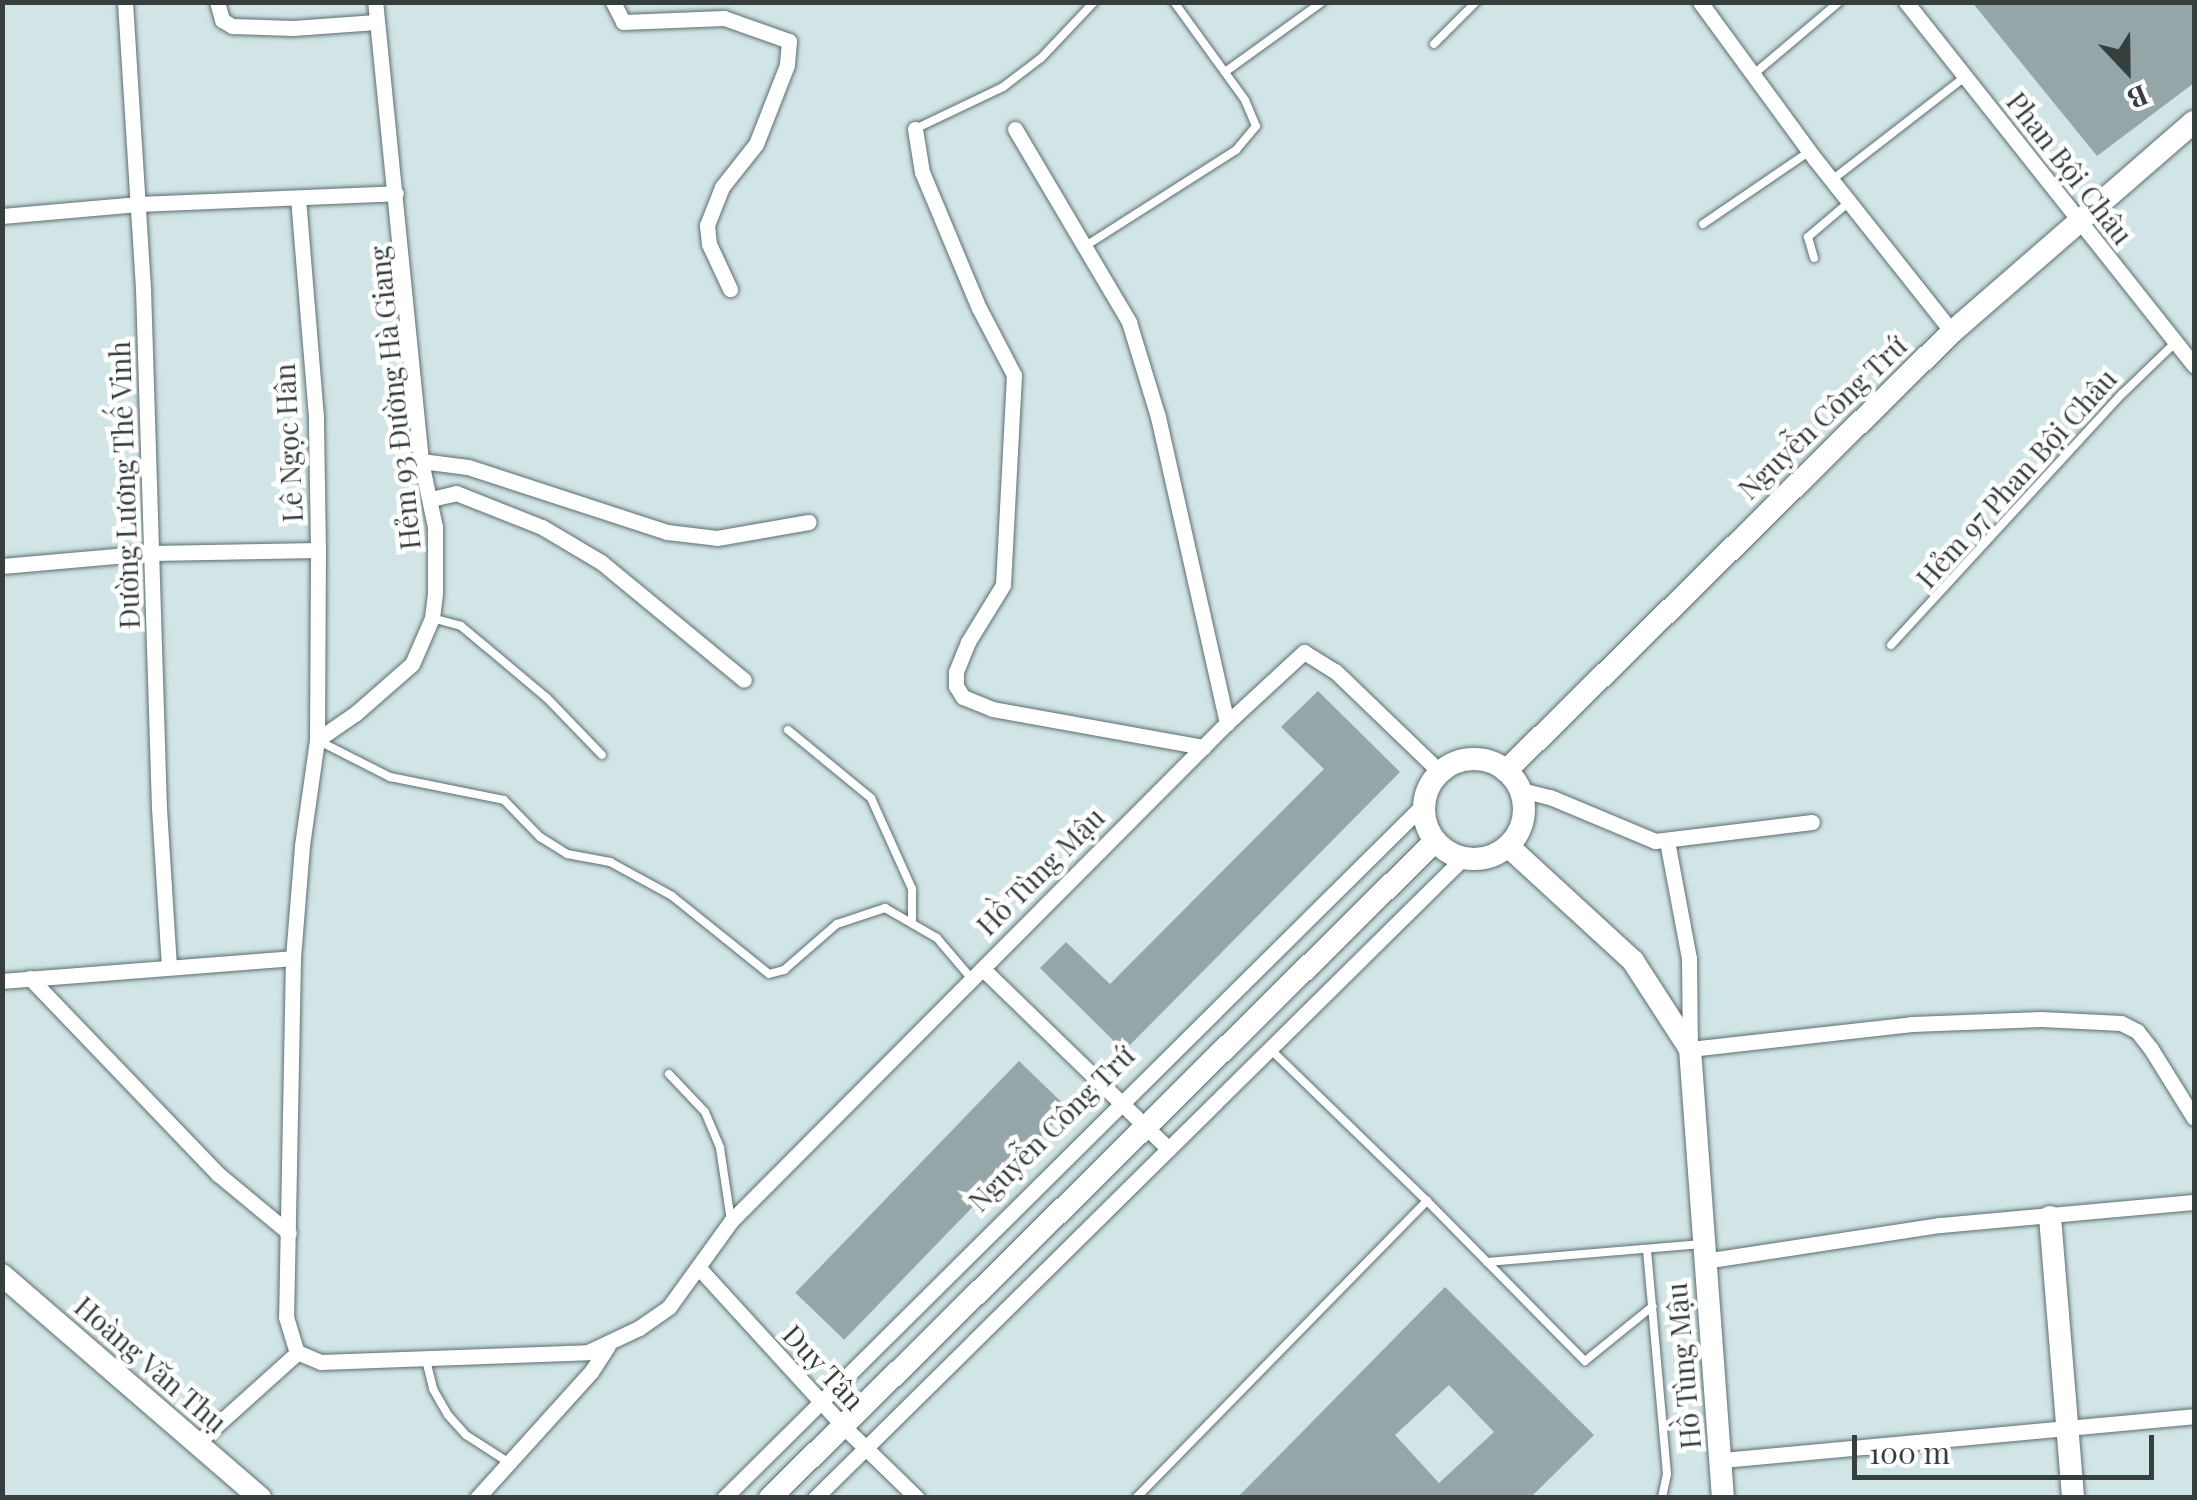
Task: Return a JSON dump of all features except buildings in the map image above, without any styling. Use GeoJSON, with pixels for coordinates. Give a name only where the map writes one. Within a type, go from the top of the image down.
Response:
{"type":"FeatureCollection","features":[{"type":"Feature","properties":{"kind":"street","name":"Đường Lương Thế Vinh"},"geometry":{"type":"LineString","coordinates":[[125,2],[138,204],[158,808],[169,966]]}},
{"type":"Feature","properties":{"kind":"street"},"geometry":{"type":"LineString","coordinates":[[217,2],[222,20],[232,26],[292,28],[376,22]]}},
{"type":"Feature","properties":{"kind":"street","name":"Hẻm 93 Đường Hà Giang"},"geometry":{"type":"LineString","coordinates":[[317,740],[356,713],[412,664],[432,618],[438,556],[422,461],[374,2]]}},
{"type":"Feature","properties":{"kind":"street"},"geometry":{"type":"LineString","coordinates":[[613,2],[623,22],[724,18],[789,41],[787,65],[756,144],[722,186],[707,225],[709,244],[730,289]]}},
{"type":"Feature","properties":{"kind":"street"},"geometry":{"type":"LineString","coordinates":[[1700,2],[1832,180],[1952,332]]}},
{"type":"Feature","properties":{"kind":"street","name":"Phan Bội Châu"},"geometry":{"type":"LineString","coordinates":[[1906,2],[2194,366]]}},
{"type":"Feature","properties":{"kind":"street","name":"Nguyễn Công Trứ"},"geometry":{"type":"LineString","coordinates":[[1514,781],[1952,332],[2194,122]]}},
{"type":"Feature","properties":{"kind":"street"},"geometry":{"type":"LineString","coordinates":[[915,129],[922,172],[979,308],[1014,375],[1003,586],[968,642],[956,672],[956,686],[962,696],[992,709],[1204,747]]}},
{"type":"Feature","properties":{"kind":"street"},"geometry":{"type":"LineString","coordinates":[[1015,130],[1122,308],[1145,366],[1227,723]]}},
{"type":"Feature","properties":{"kind":"street"},"geometry":{"type":"LineString","coordinates":[[2,216],[138,204],[396,193]]}},
{"type":"Feature","properties":{"kind":"street","name":"Lê Ngọc Hân"},"geometry":{"type":"LineString","coordinates":[[2,566],[152,552],[318,550],[316,416],[298,198]]}},
{"type":"Feature","properties":{"kind":"street"},"geometry":{"type":"LineString","coordinates":[[422,461],[486,472],[666,532],[717,538],[809,522]]}},
{"type":"Feature","properties":{"kind":"street"},"geometry":{"type":"LineString","coordinates":[[431,499],[456,493],[542,527],[601,562],[744,680]]}},
{"type":"Feature","properties":{"kind":"street"},"geometry":{"type":"LineString","coordinates":[[318,550],[317,740],[302,846],[294,958],[286,1317],[298,1352],[321,1362],[350,1364],[588,1352],[610,1344]]}},
{"type":"Feature","properties":{"kind":"street","name":"Hồ Tùng Mậu"},"geometry":{"type":"LineString","coordinates":[[610,1344],[668,1306],[731,1221],[1227,723],[1304,652],[1335,671],[1440,772]]}},
{"type":"Feature","properties":{"kind":"street"},"geometry":{"type":"LineString","coordinates":[[1514,781],[1521,826],[1508,846],[1487,858],[1463,858],[1435,841],[1427,828],[1424,804],[1440,772],[1473,760],[1626,833],[1667,841],[1812,822]]}},
{"type":"Feature","properties":{"kind":"street","name":"Nguyễn Công Trứ"},"geometry":{"type":"LineString","coordinates":[[724,1498],[1424,804]]}},
{"type":"Feature","properties":{"kind":"street"},"geometry":{"type":"LineString","coordinates":[[770,1498],[1435,841]]}},
{"type":"Feature","properties":{"kind":"street","name":"Hồ Tùng Mậu"},"geometry":{"type":"LineString","coordinates":[[1667,841],[1689,958],[1690,1049],[1723,1498]]}},
{"type":"Feature","properties":{"kind":"street","name":"Hồ Tùng Mậu"},"geometry":{"type":"LineString","coordinates":[[1508,846],[1633,960],[1690,1049]]}},
{"type":"Feature","properties":{"kind":"street"},"geometry":{"type":"LineString","coordinates":[[815,1498],[1463,858]]}},
{"type":"Feature","properties":{"kind":"street"},"geometry":{"type":"LineString","coordinates":[[2,980],[294,958]]}},
{"type":"Feature","properties":{"kind":"street"},"geometry":{"type":"LineString","coordinates":[[979,975],[1170,1150]]}},
{"type":"Feature","properties":{"kind":"street"},"geometry":{"type":"LineString","coordinates":[[30,978],[218,1174],[289,1233]]}},
{"type":"Feature","properties":{"kind":"street"},"geometry":{"type":"LineString","coordinates":[[1690,1049],[1912,1024],[2041,1019],[2121,1023],[2137,1031],[2151,1049],[2194,1118]]}},
{"type":"Feature","properties":{"kind":"street"},"geometry":{"type":"LineString","coordinates":[[1703,1252],[2194,1202]]}},
{"type":"Feature","properties":{"kind":"street"},"geometry":{"type":"LineString","coordinates":[[2050,1217],[2073,1498]]}},
{"type":"Feature","properties":{"kind":"street","name":"Duy Tân"},"geometry":{"type":"LineString","coordinates":[[698,1268],[842,1424],[917,1498]]}},
{"type":"Feature","properties":{"kind":"street","name":"Hoàng Văn Thụ"},"geometry":{"type":"LineString","coordinates":[[2,1275],[260,1498]]}},
{"type":"Feature","properties":{"kind":"street"},"geometry":{"type":"LineString","coordinates":[[477,1498],[590,1372],[610,1344]]}},
{"type":"Feature","properties":{"kind":"street"},"geometry":{"type":"LineString","coordinates":[[197,1444],[298,1352]]}},
{"type":"Feature","properties":{"kind":"street"},"geometry":{"type":"LineString","coordinates":[[1722,1460],[2004,1432],[2068,1431],[2194,1416]]}},
{"type":"Feature","properties":{"kind":"lane"},"geometry":{"type":"LineString","coordinates":[[915,129],[1003,87],[1041,58],[1094,2]]}},
{"type":"Feature","properties":{"kind":"lane"},"geometry":{"type":"LineString","coordinates":[[1087,245],[1236,150],[1256,126],[1245,100],[1174,2]]}},
{"type":"Feature","properties":{"kind":"lane"},"geometry":{"type":"LineString","coordinates":[[1225,72],[1322,2]]}},
{"type":"Feature","properties":{"kind":"lane"},"geometry":{"type":"LineString","coordinates":[[1434,44],[1476,2]]}},
{"type":"Feature","properties":{"kind":"lane"},"geometry":{"type":"LineString","coordinates":[[1755,73],[1840,2]]}},
{"type":"Feature","properties":{"kind":"lane"},"geometry":{"type":"LineString","coordinates":[[1832,180],[1965,77]]}},
{"type":"Feature","properties":{"kind":"lane"},"geometry":{"type":"LineString","coordinates":[[1703,224],[1810,151]]}},
{"type":"Feature","properties":{"kind":"lane"},"geometry":{"type":"LineString","coordinates":[[1814,258],[1808,236],[1850,202]]}},
{"type":"Feature","properties":{"kind":"lane","name":"Hẻm 97 Phan Bội Châu"},"geometry":{"type":"LineString","coordinates":[[1890,645],[2122,394],[2176,342]]}},
{"type":"Feature","properties":{"kind":"lane"},"geometry":{"type":"LineString","coordinates":[[432,618],[461,626],[547,698],[602,756]]}},
{"type":"Feature","properties":{"kind":"lane"},"geometry":{"type":"LineString","coordinates":[[788,730],[872,798],[912,889],[912,924]]}},
{"type":"Feature","properties":{"kind":"lane"},"geometry":{"type":"LineString","coordinates":[[317,740],[390,777],[504,800],[540,837],[567,854],[610,862],[672,896],[769,974],[784,970],[836,924],[884,908],[937,938],[979,975]]}},
{"type":"Feature","properties":{"kind":"lane"},"geometry":{"type":"LineString","coordinates":[[1270,1050],[1427,1201],[1585,1362],[1653,1306]]}},
{"type":"Feature","properties":{"kind":"lane"},"geometry":{"type":"LineString","coordinates":[[670,1074],[705,1112],[720,1148],[731,1221]]}},
{"type":"Feature","properties":{"kind":"lane"},"geometry":{"type":"LineString","coordinates":[[1136,1498],[1427,1201]]}},
{"type":"Feature","properties":{"kind":"lane"},"geometry":{"type":"LineString","coordinates":[[1647,1250],[1667,1474],[1662,1498]]}},
{"type":"Feature","properties":{"kind":"lane"},"geometry":{"type":"LineString","coordinates":[[1487,1262],[1647,1250],[1703,1252]]}},
{"type":"Feature","properties":{"kind":"lane"},"geometry":{"type":"LineString","coordinates":[[426,1360],[433,1389],[448,1415],[466,1434],[508,1462]]}}]}
